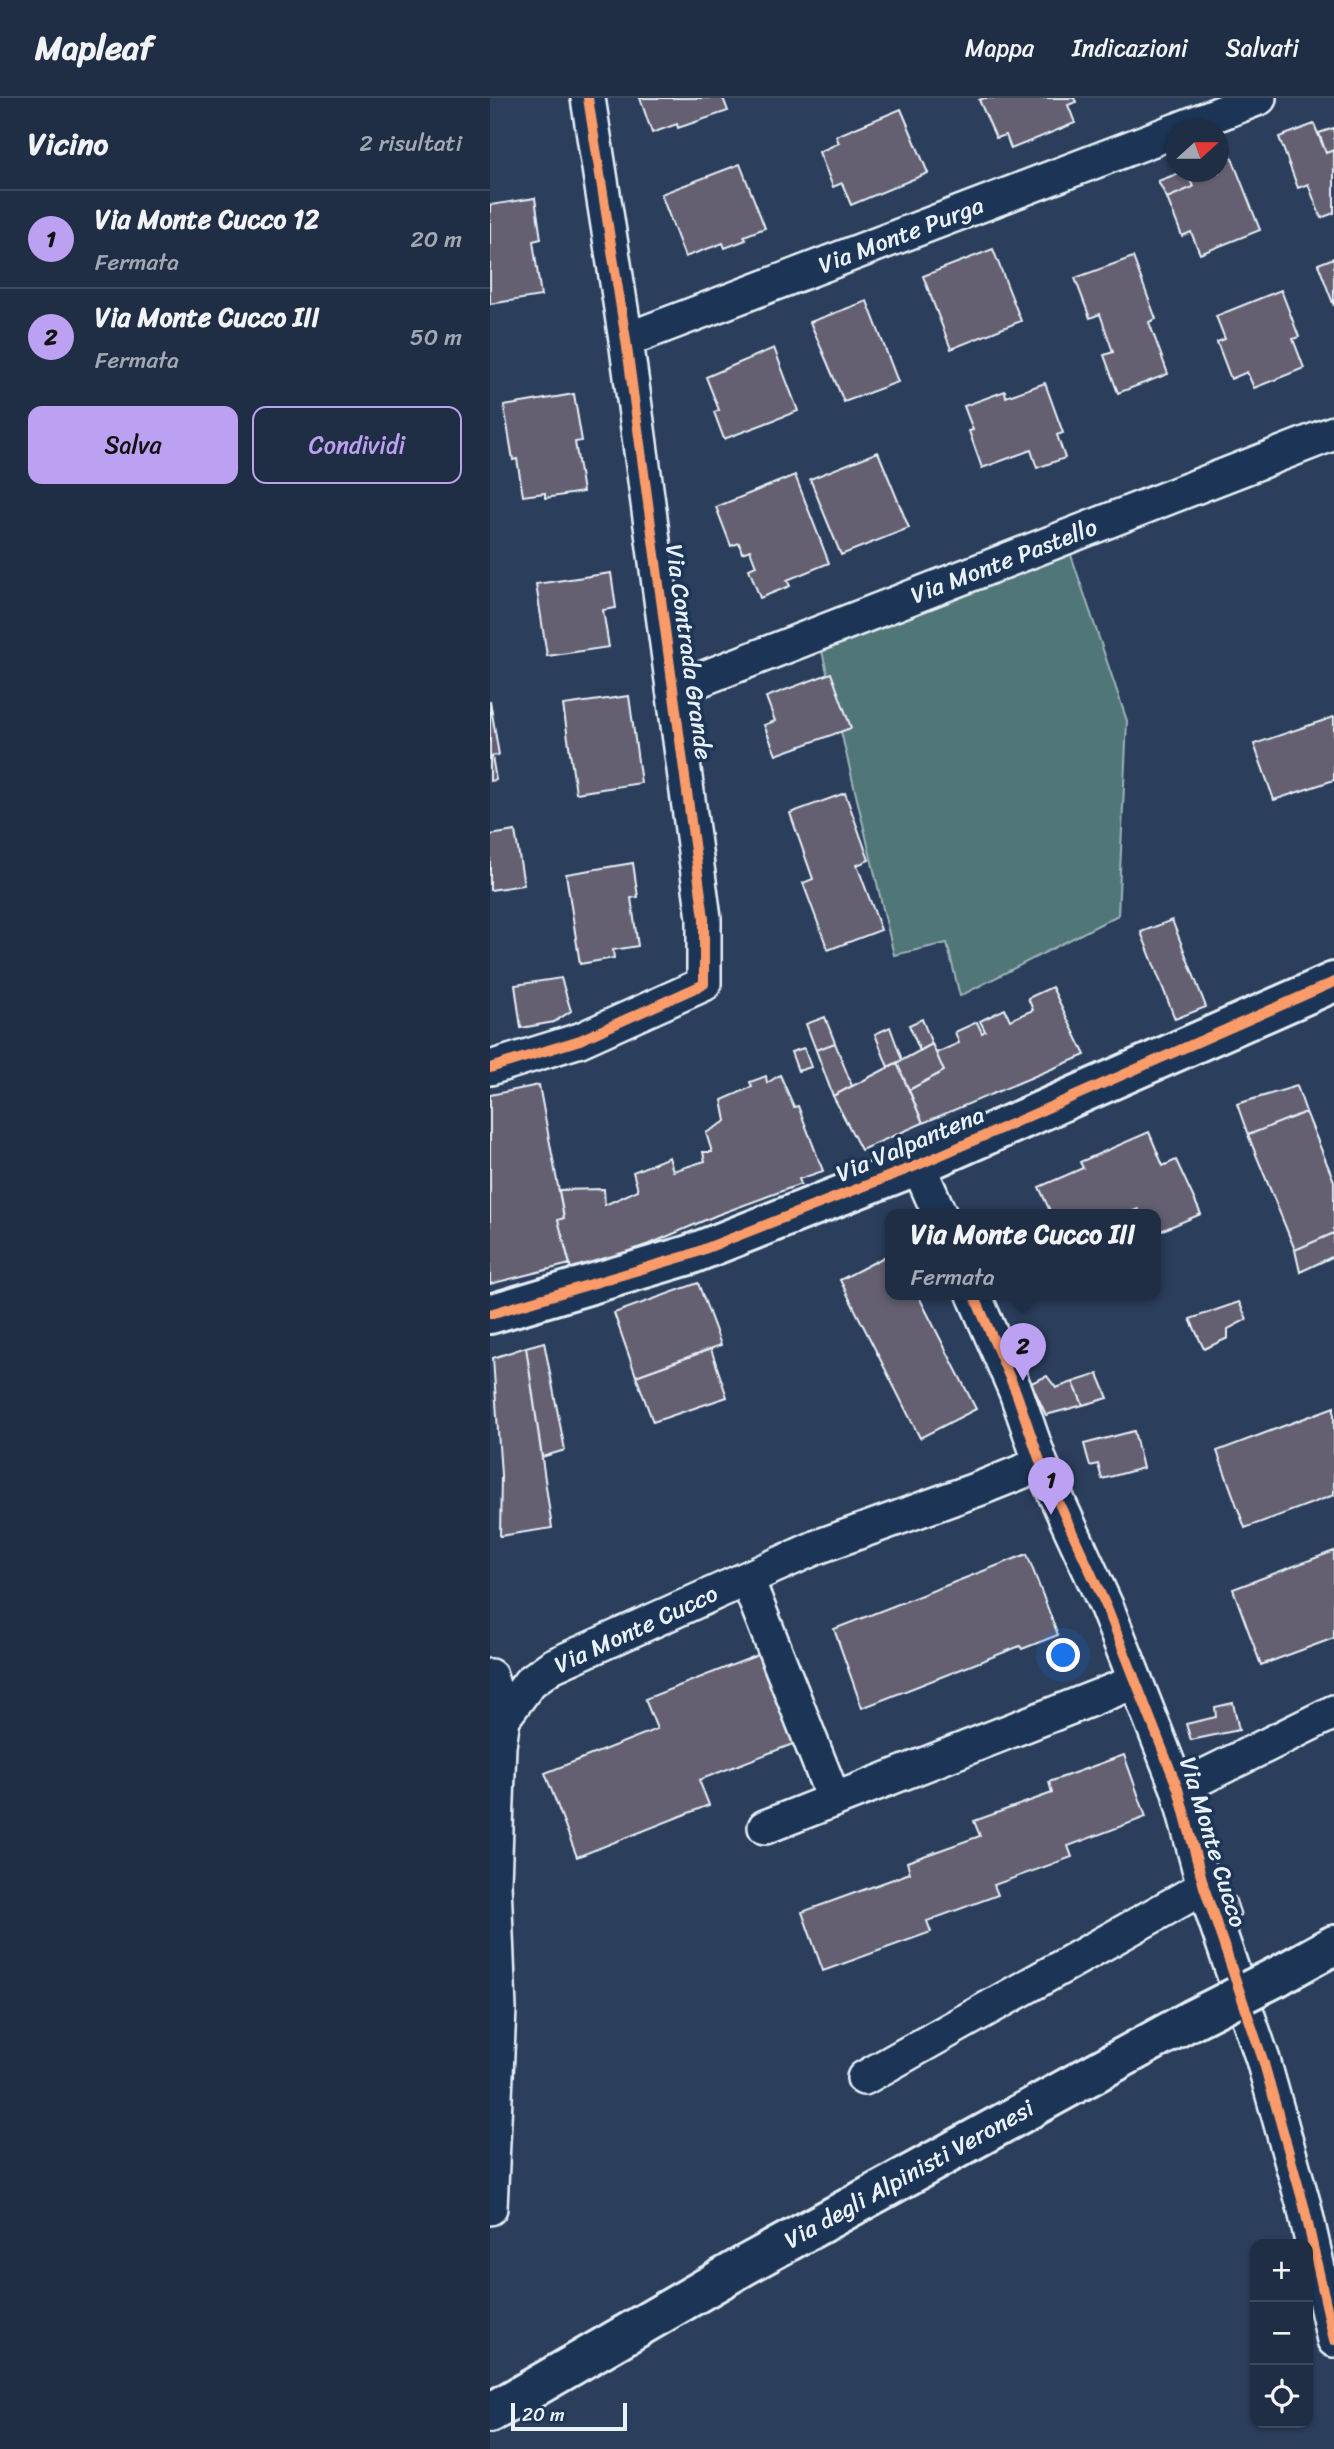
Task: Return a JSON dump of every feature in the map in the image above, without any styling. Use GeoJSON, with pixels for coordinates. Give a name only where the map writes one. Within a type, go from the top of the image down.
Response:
{"type":"FeatureCollection","features":[{"type":"Feature","properties":{"kind":"main road","name":"Via Valpantena"},"geometry":{"type":"LineString","coordinates":[[490,1314],[689,1255],[918,1165],[1334,982]]}},
{"type":"Feature","properties":{"kind":"main road","name":"Via degli Alpinisti Veronesi"},"geometry":{"type":"LineString","coordinates":[[490,2413],[747,2264],[1191,2020],[1334,1945]]}},
{"type":"Feature","properties":{"kind":"street","name":"Via Contrada Grande"},"geometry":{"type":"LineString","coordinates":[[490,1068],[580,1040],[704,984],[704,918],[626,340],[588,98]]}},
{"type":"Feature","properties":{"kind":"street","name":"Via Monte Purga"},"geometry":{"type":"LineString","coordinates":[[1205,119],[1259,98]]}},
{"type":"Feature","properties":{"kind":"street","name":"Via Monte Purga"},"geometry":{"type":"LineString","coordinates":[[626,340],[1166,134]]}},
{"type":"Feature","properties":{"kind":"street","name":"Via Monte Pastello"},"geometry":{"type":"LineString","coordinates":[[673,690],[1334,433]]}},
{"type":"Feature","properties":{"kind":"street"},"geometry":{"type":"LineString","coordinates":[[918,1165],[937,1209]]}},
{"type":"Feature","properties":{"kind":"street","name":"Via Monte Cucco"},"geometry":{"type":"LineString","coordinates":[[976,1300],[1016,1392],[1041,1464],[1107,1608],[1178,1789],[1204,1887],[1266,2073],[1304,2206],[1334,2340]]}},
{"type":"Feature","properties":{"kind":"street","name":"Via Monte Cucco"},"geometry":{"type":"LineString","coordinates":[[503,1718],[530,1682],[552,1666],[817,1548],[1041,1464]]}},
{"type":"Feature","properties":{"kind":"street","name":"Via Monte Cucco"},"geometry":{"type":"LineString","coordinates":[[747,1579],[834,1800]]}},
{"type":"Feature","properties":{"kind":"street"},"geometry":{"type":"LineString","coordinates":[[490,1676],[503,1718],[499,1746],[492,1883],[499,2009],[490,2208]]}},
{"type":"Feature","properties":{"kind":"street"},"geometry":{"type":"LineString","coordinates":[[765,1827],[1135,1682]]}},
{"type":"Feature","properties":{"kind":"street","name":"Via Monte Cucco"},"geometry":{"type":"LineString","coordinates":[[1178,1789],[1334,1712]]}},
{"type":"Feature","properties":{"kind":"street","name":"Via Monte Cucco"},"geometry":{"type":"LineString","coordinates":[[864,2078],[1204,1887]]}},
{"type":"Feature","properties":{"kind":"green space"},"geometry":{"type":"Polygon","coordinates":[[[1066,540],[1127,721],[1118,915],[960,996],[947,943],[894,955],[820,643],[1066,540]]]}},
{"type":"Feature","properties":{"kind":"building"},"geometry":{"type":"Polygon","coordinates":[[[640,98],[723,98],[728,111],[678,128],[677,124],[652,133],[640,98]]]}},
{"type":"Feature","properties":{"kind":"building"},"geometry":{"type":"Polygon","coordinates":[[[1074,98],[1076,102],[1068,105],[1075,123],[1011,149],[1006,135],[996,138],[979,100],[1074,98]]]}},
{"type":"Feature","properties":{"kind":"building"},"geometry":{"type":"Polygon","coordinates":[[[901,109],[928,173],[851,205],[842,183],[833,187],[819,152],[839,143],[836,136],[901,109]]]}},
{"type":"Feature","properties":{"kind":"building"},"geometry":{"type":"Polygon","coordinates":[[[1314,124],[1326,153],[1334,150],[1334,213],[1321,218],[1308,184],[1298,188],[1279,137],[1314,124]]]}},
{"type":"Feature","properties":{"kind":"building"},"geometry":{"type":"Polygon","coordinates":[[[1334,128],[1334,150],[1326,153],[1319,133],[1334,128]]]}},
{"type":"Feature","properties":{"kind":"building"},"geometry":{"type":"Polygon","coordinates":[[[1229,153],[1260,230],[1200,254],[1191,232],[1182,236],[1167,198],[1193,187],[1191,182],[1229,182],[1229,153]]]}},
{"type":"Feature","properties":{"kind":"building"},"geometry":{"type":"Polygon","coordinates":[[[740,164],[765,228],[744,236],[746,240],[725,248],[723,243],[685,257],[661,194],[740,164]]]}},
{"type":"Feature","properties":{"kind":"building"},"geometry":{"type":"Polygon","coordinates":[[[1166,178],[1166,182],[1191,182],[1193,187],[1167,198],[1158,181],[1166,178]]]}},
{"type":"Feature","properties":{"kind":"building"},"geometry":{"type":"Polygon","coordinates":[[[535,198],[541,239],[533,241],[541,296],[490,304],[490,205],[535,198]]]}},
{"type":"Feature","properties":{"kind":"building"},"geometry":{"type":"Polygon","coordinates":[[[993,249],[1021,321],[951,349],[923,276],[993,249]]]}},
{"type":"Feature","properties":{"kind":"building"},"geometry":{"type":"Polygon","coordinates":[[[1133,257],[1156,319],[1149,322],[1168,374],[1118,393],[1104,355],[1113,352],[1100,314],[1090,318],[1075,278],[1133,257]]]}},
{"type":"Feature","properties":{"kind":"building"},"geometry":{"type":"Polygon","coordinates":[[[1334,258],[1334,306],[1318,264],[1334,258]]]}},
{"type":"Feature","properties":{"kind":"building"},"geometry":{"type":"Polygon","coordinates":[[[1281,290],[1299,337],[1293,339],[1304,368],[1254,388],[1247,372],[1231,379],[1217,342],[1225,339],[1216,316],[1281,290]]]}},
{"type":"Feature","properties":{"kind":"building"},"geometry":{"type":"Polygon","coordinates":[[[867,301],[898,382],[844,402],[810,322],[867,301]]]}},
{"type":"Feature","properties":{"kind":"building"},"geometry":{"type":"Polygon","coordinates":[[[774,348],[798,411],[724,439],[714,412],[719,410],[706,377],[774,348]]]}},
{"type":"Feature","properties":{"kind":"building"},"geometry":{"type":"Polygon","coordinates":[[[1045,383],[1063,433],[1057,435],[1065,458],[1037,468],[1031,450],[982,468],[969,431],[973,430],[964,406],[1005,391],[1006,397],[1045,383]]]}},
{"type":"Feature","properties":{"kind":"building"},"geometry":{"type":"Polygon","coordinates":[[[574,394],[582,441],[575,442],[583,492],[545,498],[545,493],[523,496],[517,459],[513,460],[504,406],[574,394]]]}},
{"type":"Feature","properties":{"kind":"building"},"geometry":{"type":"Polygon","coordinates":[[[878,452],[909,528],[841,555],[810,479],[878,452]]]}},
{"type":"Feature","properties":{"kind":"building"},"geometry":{"type":"Polygon","coordinates":[[[795,475],[829,563],[787,580],[790,586],[760,598],[749,569],[756,566],[750,550],[742,553],[739,543],[731,546],[716,507],[795,475]]]}},
{"type":"Feature","properties":{"kind":"building"},"geometry":{"type":"Polygon","coordinates":[[[611,573],[616,608],[603,610],[609,647],[547,656],[536,584],[611,573]]]}},
{"type":"Feature","properties":{"kind":"building"},"geometry":{"type":"Polygon","coordinates":[[[831,673],[851,728],[776,755],[764,725],[775,721],[766,697],[831,673]]]}},
{"type":"Feature","properties":{"kind":"building"},"geometry":{"type":"Polygon","coordinates":[[[629,696],[641,783],[576,793],[563,705],[629,696]]]}},
{"type":"Feature","properties":{"kind":"building"},"geometry":{"type":"Polygon","coordinates":[[[490,701],[499,755],[492,756],[496,780],[490,781],[490,701]]]}},
{"type":"Feature","properties":{"kind":"building"},"geometry":{"type":"Polygon","coordinates":[[[1334,717],[1334,780],[1274,800],[1254,744],[1334,717]]]}},
{"type":"Feature","properties":{"kind":"building"},"geometry":{"type":"Polygon","coordinates":[[[845,793],[869,860],[857,865],[881,930],[828,950],[803,883],[813,879],[790,813],[845,793]]]}},
{"type":"Feature","properties":{"kind":"building"},"geometry":{"type":"Polygon","coordinates":[[[515,831],[524,885],[490,890],[490,835],[515,831]]]}},
{"type":"Feature","properties":{"kind":"building"},"geometry":{"type":"Polygon","coordinates":[[[633,863],[638,897],[631,898],[638,946],[613,950],[614,958],[580,964],[566,874],[633,863]]]}},
{"type":"Feature","properties":{"kind":"building"},"geometry":{"type":"Polygon","coordinates":[[[1172,920],[1206,1007],[1175,1019],[1141,932],[1172,920]]]}},
{"type":"Feature","properties":{"kind":"building"},"geometry":{"type":"Polygon","coordinates":[[[561,978],[571,1011],[554,1022],[521,1028],[515,985],[561,978]]]}},
{"type":"Feature","properties":{"kind":"building"},"geometry":{"type":"Polygon","coordinates":[[[1052,987],[1085,1055],[923,1123],[909,1090],[944,1071],[936,1053],[959,1043],[955,1032],[977,1022],[982,1033],[985,1031],[980,1021],[1005,1009],[1010,1020],[1033,1010],[1028,998],[1052,987]]]}},
{"type":"Feature","properties":{"kind":"building"},"geometry":{"type":"Polygon","coordinates":[[[825,1017],[835,1043],[816,1050],[806,1024],[825,1017]]]}},
{"type":"Feature","properties":{"kind":"building"},"geometry":{"type":"Polygon","coordinates":[[[922,1019],[932,1044],[920,1051],[909,1025],[922,1019]]]}},
{"type":"Feature","properties":{"kind":"building"},"geometry":{"type":"Polygon","coordinates":[[[890,1027],[902,1060],[888,1067],[875,1034],[890,1027]]]}},
{"type":"Feature","properties":{"kind":"building"},"geometry":{"type":"Polygon","coordinates":[[[835,1043],[852,1086],[833,1096],[816,1050],[835,1043]]]}},
{"type":"Feature","properties":{"kind":"building"},"geometry":{"type":"Polygon","coordinates":[[[932,1044],[944,1071],[909,1090],[897,1063],[932,1044]]]}},
{"type":"Feature","properties":{"kind":"building"},"geometry":{"type":"Polygon","coordinates":[[[804,1048],[811,1067],[798,1071],[791,1052],[804,1048]]]}},
{"type":"Feature","properties":{"kind":"building"},"geometry":{"type":"Polygon","coordinates":[[[897,1063],[923,1123],[861,1150],[833,1096],[897,1063]]]}},
{"type":"Feature","properties":{"kind":"building"},"geometry":{"type":"Polygon","coordinates":[[[780,1075],[794,1107],[798,1106],[823,1171],[799,1179],[801,1184],[717,1215],[652,1243],[571,1269],[558,1220],[564,1218],[559,1190],[604,1189],[605,1205],[638,1190],[633,1172],[669,1157],[673,1171],[705,1161],[703,1152],[712,1152],[706,1133],[726,1121],[722,1100],[752,1087],[750,1082],[766,1076],[767,1083],[780,1075]]]}},
{"type":"Feature","properties":{"kind":"building"},"geometry":{"type":"Polygon","coordinates":[[[539,1085],[564,1218],[558,1220],[570,1264],[490,1284],[490,1095],[539,1085]]]}},
{"type":"Feature","properties":{"kind":"building"},"geometry":{"type":"Polygon","coordinates":[[[1297,1086],[1306,1112],[1248,1135],[1237,1104],[1297,1086]]]}},
{"type":"Feature","properties":{"kind":"building"},"geometry":{"type":"Polygon","coordinates":[[[1306,1112],[1334,1181],[1334,1233],[1295,1250],[1248,1135],[1306,1112]]]}},
{"type":"Feature","properties":{"kind":"building"},"geometry":{"type":"Polygon","coordinates":[[[1149,1132],[1163,1166],[1176,1160],[1201,1214],[1161,1231],[1161,1209],[1049,1209],[1039,1187],[1083,1168],[1080,1162],[1149,1132]]]}},
{"type":"Feature","properties":{"kind":"building"},"geometry":{"type":"Polygon","coordinates":[[[1334,1233],[1334,1256],[1300,1272],[1295,1250],[1334,1233]]]}},
{"type":"Feature","properties":{"kind":"building"},"geometry":{"type":"Polygon","coordinates":[[[885,1257],[885,1300],[921,1300],[976,1409],[920,1438],[840,1280],[885,1257]]]}},
{"type":"Feature","properties":{"kind":"building"},"geometry":{"type":"Polygon","coordinates":[[[698,1283],[721,1345],[636,1376],[614,1313],[698,1283]]]}},
{"type":"Feature","properties":{"kind":"building"},"geometry":{"type":"Polygon","coordinates":[[[1239,1302],[1247,1319],[1228,1329],[1228,1338],[1204,1349],[1190,1319],[1239,1302]]]}},
{"type":"Feature","properties":{"kind":"building"},"geometry":{"type":"Polygon","coordinates":[[[544,1342],[565,1450],[542,1457],[526,1347],[544,1342]]]}},
{"type":"Feature","properties":{"kind":"building"},"geometry":{"type":"Polygon","coordinates":[[[526,1347],[552,1528],[500,1536],[501,1475],[493,1358],[526,1347]]]}},
{"type":"Feature","properties":{"kind":"building"},"geometry":{"type":"Polygon","coordinates":[[[711,1349],[727,1397],[653,1422],[636,1376],[711,1349]]]}},
{"type":"Feature","properties":{"kind":"building"},"geometry":{"type":"Polygon","coordinates":[[[1098,1374],[1108,1398],[1083,1405],[1073,1382],[1098,1374]]]}},
{"type":"Feature","properties":{"kind":"building"},"geometry":{"type":"Polygon","coordinates":[[[1047,1376],[1056,1388],[1073,1382],[1083,1405],[1046,1415],[1031,1383],[1047,1376]]]}},
{"type":"Feature","properties":{"kind":"building"},"geometry":{"type":"Polygon","coordinates":[[[1334,1407],[1334,1495],[1245,1528],[1217,1451],[1334,1407]]]}},
{"type":"Feature","properties":{"kind":"building"},"geometry":{"type":"Polygon","coordinates":[[[1134,1431],[1143,1468],[1102,1479],[1098,1464],[1090,1466],[1084,1444],[1134,1431]]]}},
{"type":"Feature","properties":{"kind":"building"},"geometry":{"type":"Polygon","coordinates":[[[1334,1551],[1334,1638],[1261,1665],[1233,1589],[1334,1551]]]}},
{"type":"Feature","properties":{"kind":"building"},"geometry":{"type":"Polygon","coordinates":[[[1027,1554],[1058,1635],[1022,1649],[1020,1646],[862,1708],[834,1629],[1027,1554]]]}},
{"type":"Feature","properties":{"kind":"building"},"geometry":{"type":"Polygon","coordinates":[[[758,1655],[793,1744],[699,1780],[709,1805],[577,1857],[545,1773],[657,1729],[645,1699],[758,1655]]]}},
{"type":"Feature","properties":{"kind":"building"},"geometry":{"type":"Polygon","coordinates":[[[1233,1703],[1239,1730],[1191,1740],[1186,1724],[1216,1717],[1215,1707],[1233,1703]]]}},
{"type":"Feature","properties":{"kind":"building"},"geometry":{"type":"Polygon","coordinates":[[[1124,1755],[1146,1817],[1068,1846],[1072,1857],[994,1885],[998,1895],[927,1921],[931,1932],[823,1971],[802,1912],[910,1873],[907,1862],[980,1836],[974,1821],[1052,1793],[1049,1782],[1124,1755]]]}},
{"type":"Feature","properties":{"kind":"building"},"geometry":{"type":"Polygon","coordinates":[[[1235,1897],[1241,1915],[1227,1920],[1221,1901],[1235,1897]]]}},
{"type":"Feature","properties":{"kind":"cycle path"},"geometry":{"type":"LineString","coordinates":[[490,1068],[580,1040],[704,984],[704,918],[626,340],[588,98]]}},
{"type":"Feature","properties":{"kind":"cycle path"},"geometry":{"type":"LineString","coordinates":[[490,1314],[689,1255],[918,1165],[1334,982]]}},
{"type":"Feature","properties":{"kind":"cycle path"},"geometry":{"type":"LineString","coordinates":[[976,1300],[1016,1392],[1041,1464],[1107,1608],[1178,1789],[1204,1887],[1263,2060],[1304,2206],[1334,2340]]}},
{"type":"Feature","properties":{"kind":"place","name":"Via Monte Cucco III"},"geometry":{"type":"Point","coordinates":[1023,1381]}},
{"type":"Feature","properties":{"kind":"place","name":"Via Monte Cucco 12"},"geometry":{"type":"Point","coordinates":[1051,1515]}}]}
